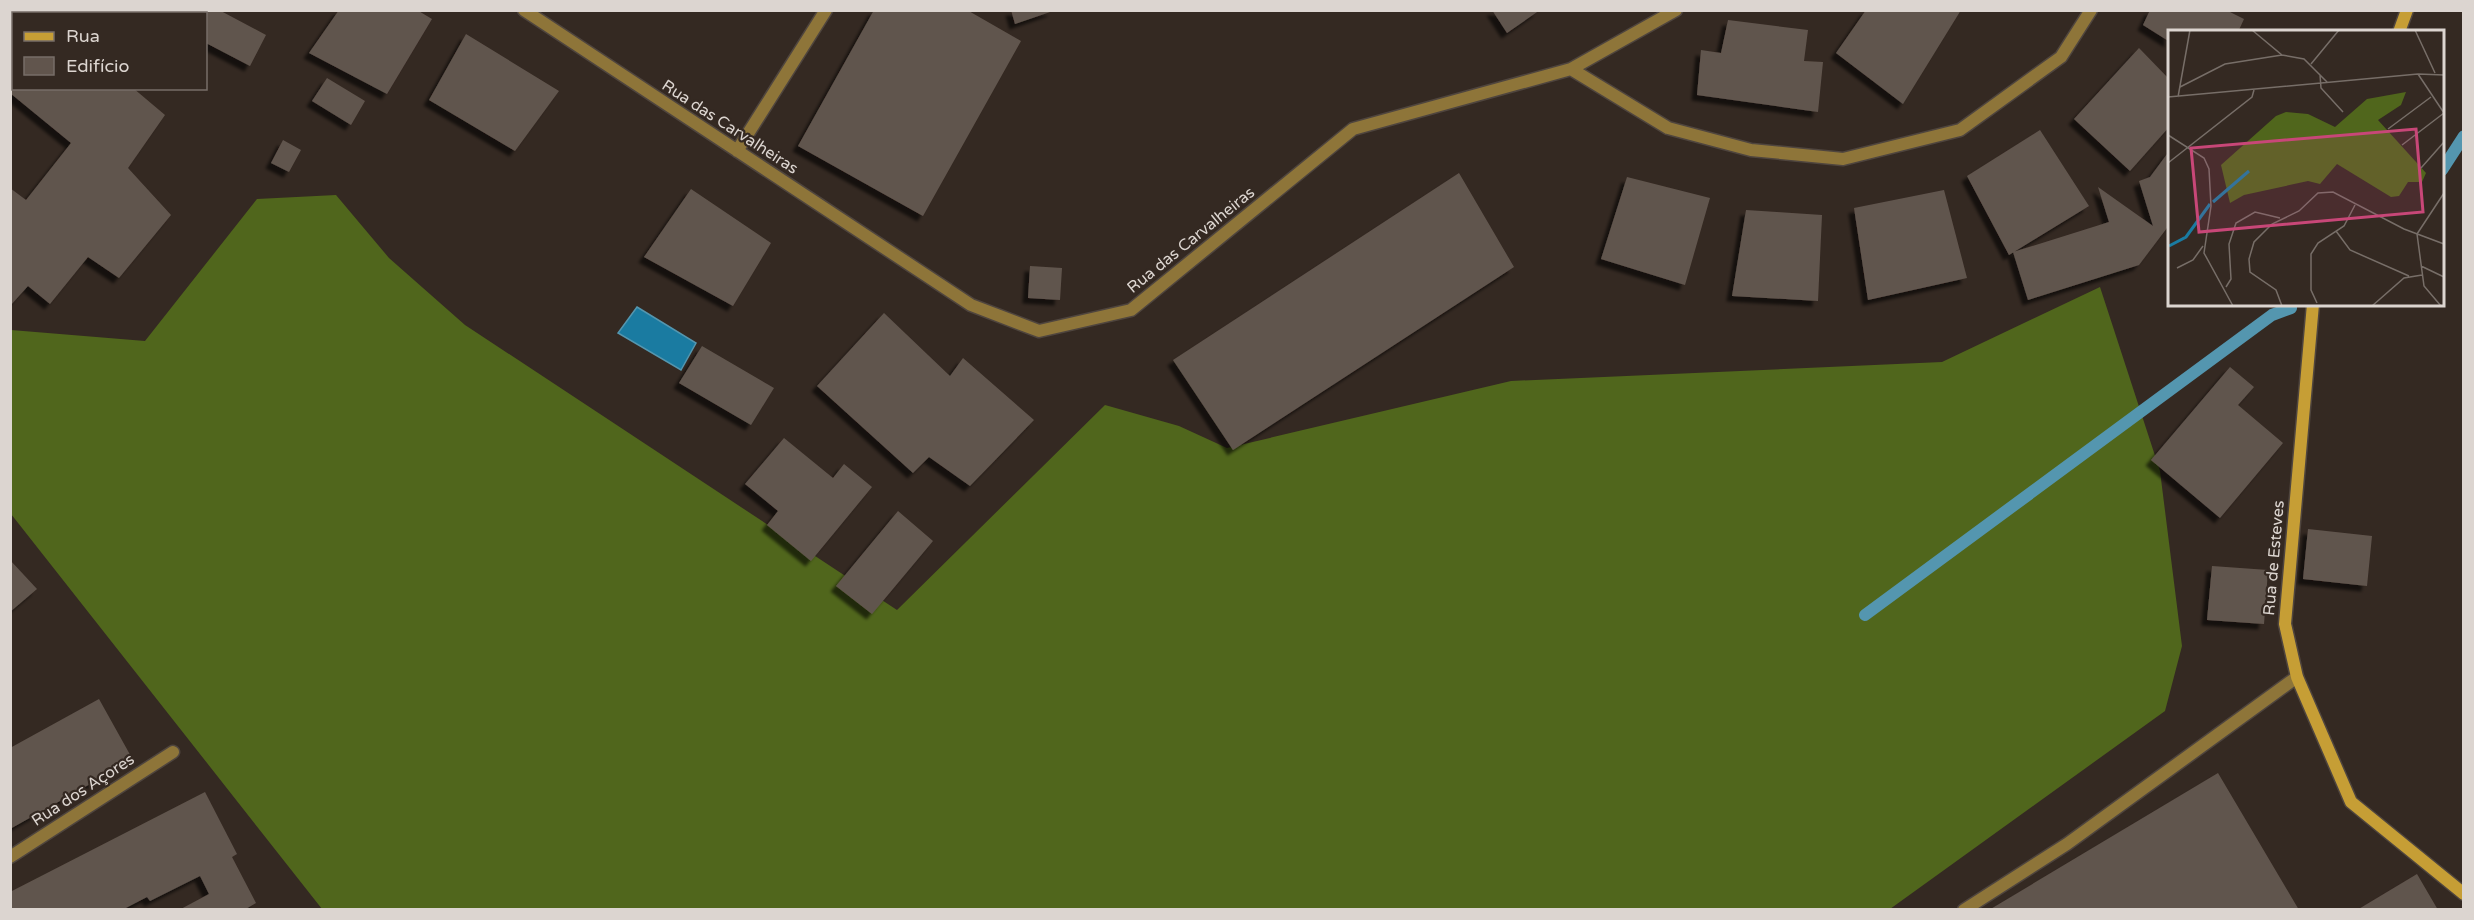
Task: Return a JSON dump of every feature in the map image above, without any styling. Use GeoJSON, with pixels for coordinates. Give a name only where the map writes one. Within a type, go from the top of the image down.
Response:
{"type":"FeatureCollection","features":[{"type":"Feature","properties":{"kind":"street","name":"Rua das Carvalheiras"},"geometry":{"type":"LineString","coordinates":[[524,10],[971,305],[1039,331],[1131,310],[1353,129],[1571,69],[1676,10]]}},
{"type":"Feature","properties":{"kind":"street"},"geometry":{"type":"LineString","coordinates":[[737,152],[826,10]]}},
{"type":"Feature","properties":{"kind":"street"},"geometry":{"type":"LineString","coordinates":[[1571,69],[1668,128],[1751,150],[1843,159],[1960,130],[2061,57],[2091,10]]}},
{"type":"Feature","properties":{"kind":"street"},"geometry":{"type":"LineString","coordinates":[[2400,30],[2407,10]]}},
{"type":"Feature","properties":{"kind":"street","name":"Rua de Esteves"},"geometry":{"type":"LineString","coordinates":[[2313,306],[2285,624],[2297,678],[2351,802],[2463,894]]}},
{"type":"Feature","properties":{"kind":"street"},"geometry":{"type":"LineString","coordinates":[[1964,909],[2067,844],[2297,678]]}},
{"type":"Feature","properties":{"kind":"street","name":"Rua dos Açores"},"geometry":{"type":"LineString","coordinates":[[10,857],[173,752]]}},
{"type":"Feature","properties":{"kind":"green space"},"geometry":{"type":"Polygon","coordinates":[[[336,195],[389,258],[465,325],[897,610],[1105,405],[1179,426],[1227,448],[1511,381],[1942,362],[2100,287],[2160,471],[2182,646],[2165,711],[1890,909],[322,909],[11,514],[11,330],[145,341],[257,199],[336,195]]]}},
{"type":"Feature","properties":{"kind":"water"},"geometry":{"type":"Polygon","coordinates":[[[637,307],[696,343],[681,370],[618,333],[637,307]]]}},
{"type":"Feature","properties":{"kind":"building"},"geometry":{"type":"Polygon","coordinates":[[[10,10],[52,10],[51,12],[12,12],[12,90],[135,90],[165,115],[128,168],[171,215],[119,278],[88,257],[50,304],[28,286],[10,306],[10,188],[26,200],[71,143],[10,93],[10,10]]]}},
{"type":"Feature","properties":{"kind":"building"},"geometry":{"type":"Polygon","coordinates":[[[142,10],[219,10],[266,35],[250,66],[207,44],[207,12],[145,12],[142,10]]]}},
{"type":"Feature","properties":{"kind":"building"},"geometry":{"type":"Polygon","coordinates":[[[339,10],[417,10],[432,19],[387,94],[309,53],[339,10]]]}},
{"type":"Feature","properties":{"kind":"building"},"geometry":{"type":"Polygon","coordinates":[[[874,10],[967,10],[1021,41],[923,216],[798,146],[874,10]]]}},
{"type":"Feature","properties":{"kind":"building"},"geometry":{"type":"Polygon","coordinates":[[[1011,10],[1053,10],[1053,11],[1015,24],[1011,10]]]}},
{"type":"Feature","properties":{"kind":"building"},"geometry":{"type":"Polygon","coordinates":[[[1492,10],[1540,10],[1507,33],[1492,10]]]}},
{"type":"Feature","properties":{"kind":"building"},"geometry":{"type":"Polygon","coordinates":[[[1866,10],[1961,10],[1903,104],[1836,53],[1866,10]]]}},
{"type":"Feature","properties":{"kind":"building"},"geometry":{"type":"Polygon","coordinates":[[[2150,10],[2226,10],[2244,19],[2239,30],[2168,30],[2168,41],[2143,25],[2150,10]]]}},
{"type":"Feature","properties":{"kind":"building"},"geometry":{"type":"Polygon","coordinates":[[[1728,20],[1808,30],[1804,61],[1823,62],[1818,112],[1697,95],[1701,50],[1721,53],[1728,20]]]}},
{"type":"Feature","properties":{"kind":"building"},"geometry":{"type":"Polygon","coordinates":[[[466,34],[559,91],[515,151],[429,100],[466,34]]]}},
{"type":"Feature","properties":{"kind":"building"},"geometry":{"type":"Polygon","coordinates":[[[2139,48],[2168,78],[2168,128],[2130,171],[2074,119],[2139,48]]]}},
{"type":"Feature","properties":{"kind":"building"},"geometry":{"type":"Polygon","coordinates":[[[327,78],[365,101],[351,125],[312,101],[327,78]]]}},
{"type":"Feature","properties":{"kind":"building"},"geometry":{"type":"Polygon","coordinates":[[[2040,130],[2089,206],[2009,255],[1967,176],[2040,130]]]}},
{"type":"Feature","properties":{"kind":"building"},"geometry":{"type":"Polygon","coordinates":[[[283,140],[301,150],[289,172],[271,163],[283,140]]]}},
{"type":"Feature","properties":{"kind":"building"},"geometry":{"type":"Polygon","coordinates":[[[2168,153],[2168,227],[2139,265],[2028,300],[2013,252],[2109,222],[2098,187],[2153,226],[2139,181],[2150,177],[2168,153]]]}},
{"type":"Feature","properties":{"kind":"building"},"geometry":{"type":"Polygon","coordinates":[[[1459,173],[1514,267],[1233,450],[1173,360],[1459,173]]]}},
{"type":"Feature","properties":{"kind":"building"},"geometry":{"type":"Polygon","coordinates":[[[1627,177],[1710,198],[1685,285],[1601,259],[1627,177]]]}},
{"type":"Feature","properties":{"kind":"building"},"geometry":{"type":"Polygon","coordinates":[[[691,189],[771,243],[733,306],[644,257],[691,189]]]}},
{"type":"Feature","properties":{"kind":"building"},"geometry":{"type":"Polygon","coordinates":[[[1944,190],[1967,278],[1868,300],[1854,208],[1944,190]]]}},
{"type":"Feature","properties":{"kind":"building"},"geometry":{"type":"Polygon","coordinates":[[[1746,210],[1822,215],[1818,301],[1732,296],[1746,210]]]}},
{"type":"Feature","properties":{"kind":"building"},"geometry":{"type":"Polygon","coordinates":[[[1030,266],[1062,268],[1060,300],[1028,298],[1030,266]]]}},
{"type":"Feature","properties":{"kind":"building"},"geometry":{"type":"Polygon","coordinates":[[[884,313],[950,376],[963,358],[1034,420],[970,486],[929,457],[913,473],[817,386],[884,313]]]}},
{"type":"Feature","properties":{"kind":"building"},"geometry":{"type":"Polygon","coordinates":[[[702,346],[774,388],[751,425],[679,383],[702,346]]]}},
{"type":"Feature","properties":{"kind":"building"},"geometry":{"type":"Polygon","coordinates":[[[2230,367],[2254,387],[2238,405],[2283,443],[2220,518],[2151,460],[2230,367]]]}},
{"type":"Feature","properties":{"kind":"building"},"geometry":{"type":"Polygon","coordinates":[[[784,438],[833,478],[844,464],[872,487],[811,561],[767,525],[778,511],[745,484],[784,438]]]}},
{"type":"Feature","properties":{"kind":"building"},"geometry":{"type":"Polygon","coordinates":[[[898,511],[933,541],[872,614],[836,586],[898,511]]]}},
{"type":"Feature","properties":{"kind":"building"},"geometry":{"type":"Polygon","coordinates":[[[2308,529],[2372,536],[2367,586],[2303,579],[2308,529]]]}},
{"type":"Feature","properties":{"kind":"building"},"geometry":{"type":"Polygon","coordinates":[[[10,560],[37,589],[10,612],[10,560]]]}},
{"type":"Feature","properties":{"kind":"building"},"geometry":{"type":"Polygon","coordinates":[[[2212,566],[2268,570],[2264,624],[2207,620],[2212,566]]]}},
{"type":"Feature","properties":{"kind":"building"},"geometry":{"type":"Polygon","coordinates":[[[99,699],[133,760],[10,829],[10,748],[99,699]]]}},
{"type":"Feature","properties":{"kind":"building"},"geometry":{"type":"Polygon","coordinates":[[[2218,773],[2299,910],[1989,910],[2218,773]]]}},
{"type":"Feature","properties":{"kind":"building"},"geometry":{"type":"Polygon","coordinates":[[[205,792],[237,854],[232,857],[256,903],[244,910],[179,910],[209,894],[200,876],[150,901],[147,897],[122,910],[10,910],[10,892],[205,792]]]}},
{"type":"Feature","properties":{"kind":"building"},"geometry":{"type":"Polygon","coordinates":[[[2417,874],[2438,910],[2357,910],[2417,874]]]}},
{"type":"Feature","properties":{"kind":"waterway"},"geometry":{"type":"LineString","coordinates":[[2444,167],[2464,136]]}},
{"type":"Feature","properties":{"kind":"waterway"},"geometry":{"type":"LineString","coordinates":[[1865,615],[2272,315],[2291,308]]}}]}
